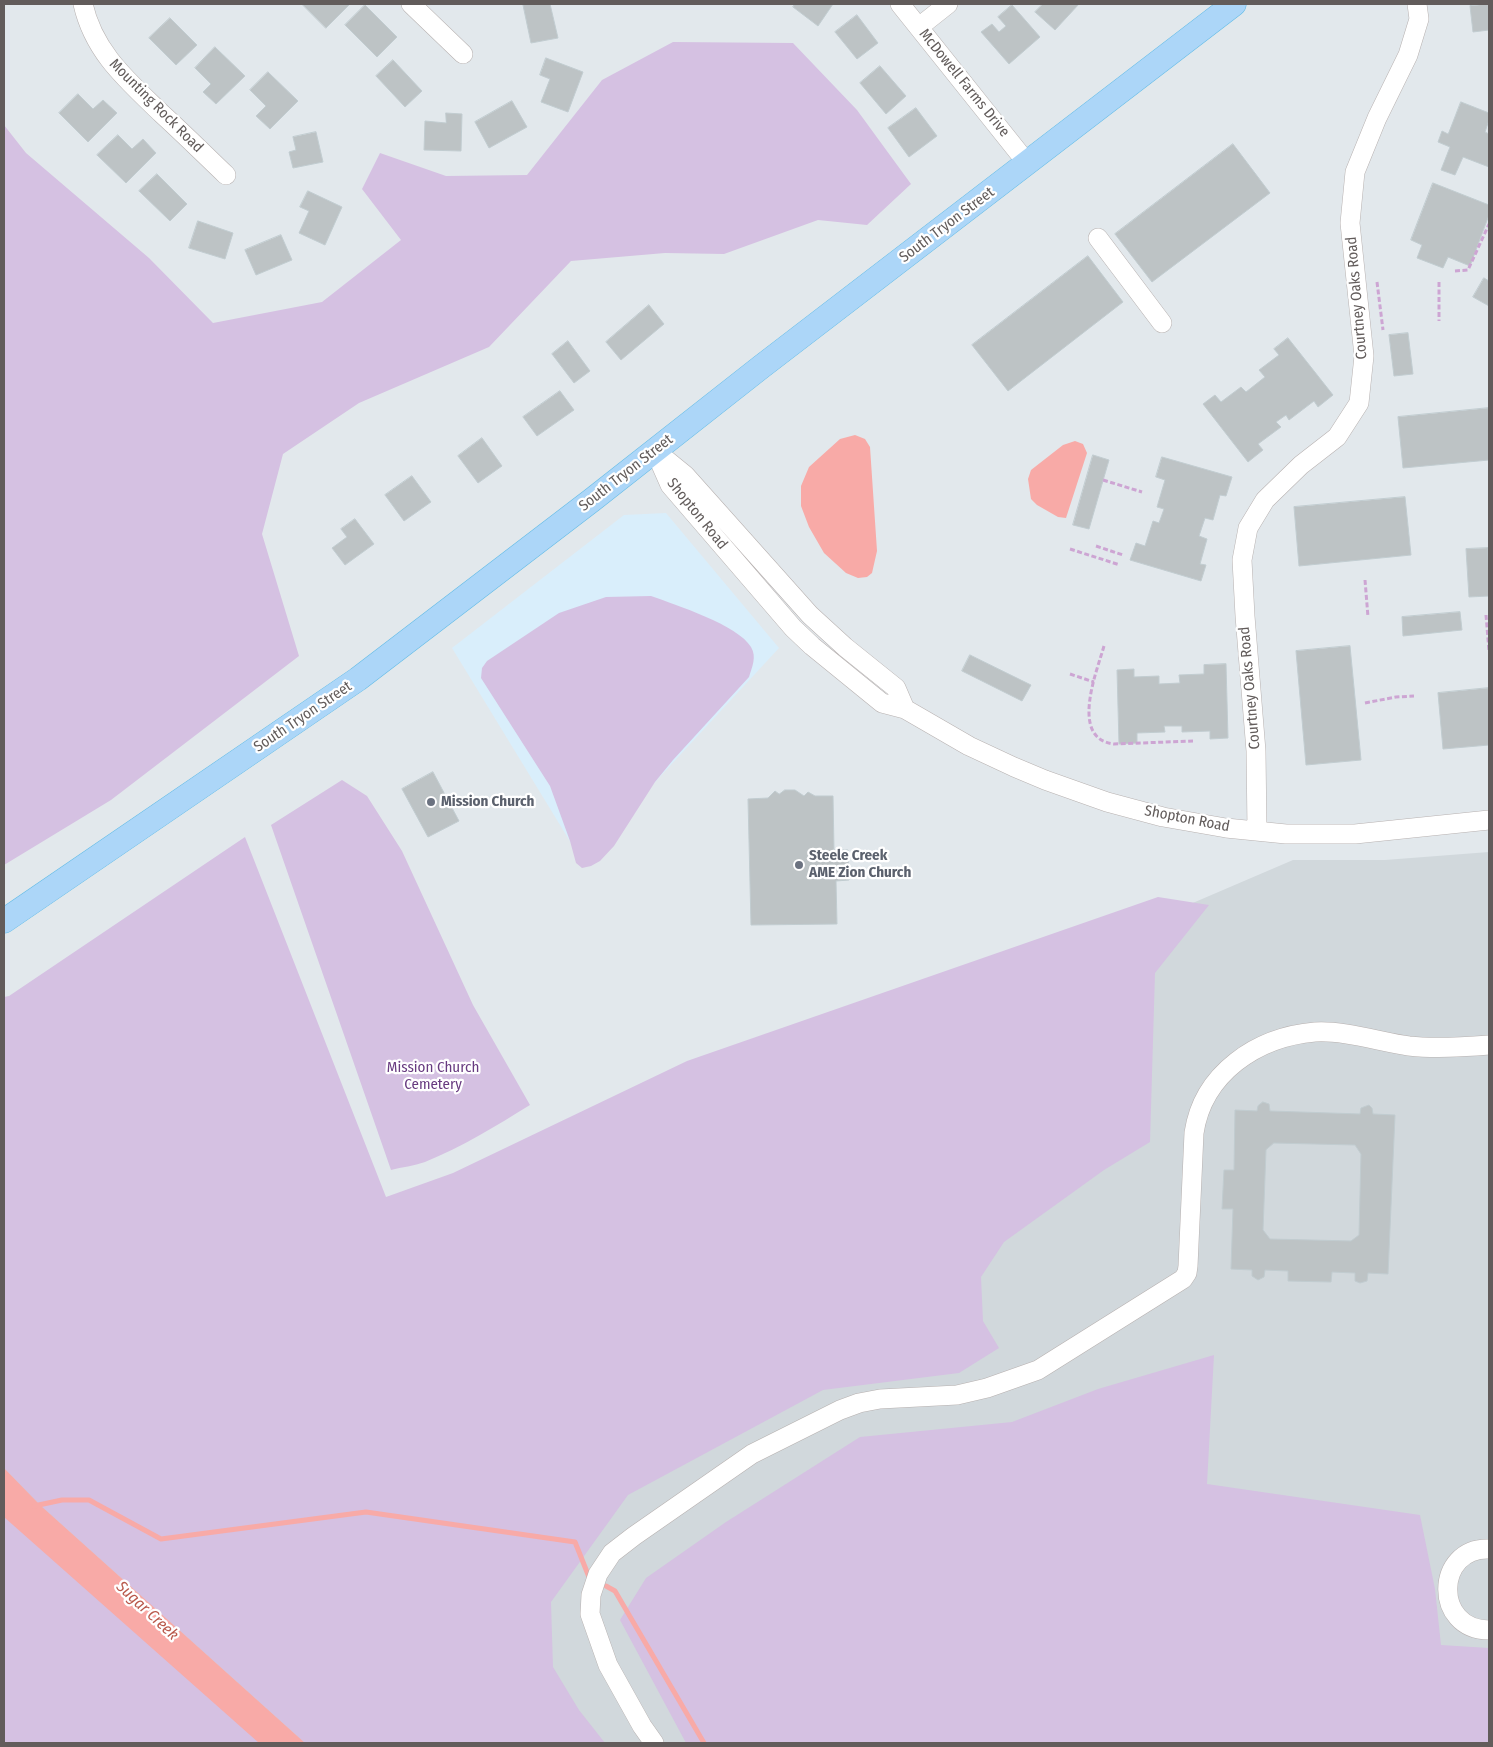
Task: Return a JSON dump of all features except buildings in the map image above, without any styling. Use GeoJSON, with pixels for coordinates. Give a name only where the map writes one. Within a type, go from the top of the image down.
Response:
{"type":"FeatureCollection","features":[{"type":"Feature","properties":{"kind":"main road","name":"South Tryon Street"},"geometry":{"type":"LineString","coordinates":[[12,916],[358,679],[1234,4]]}},
{"type":"Feature","properties":{"kind":"street","name":"Mounting Rock Road"},"geometry":{"type":"LineString","coordinates":[[83,4],[97,41],[112,64],[226,175]]}},
{"type":"Feature","properties":{"kind":"street"},"geometry":{"type":"LineString","coordinates":[[411,4],[462,54]]}},
{"type":"Feature","properties":{"kind":"street","name":"McDowell Farms Drive"},"geometry":{"type":"LineString","coordinates":[[900,4],[1027,163]]}},
{"type":"Feature","properties":{"kind":"street"},"geometry":{"type":"LineString","coordinates":[[919,27],[948,4]]}},
{"type":"Feature","properties":{"kind":"street","name":"Courtney Oaks Road"},"geometry":{"type":"LineString","coordinates":[[1257,831],[1256,751],[1244,616],[1242,560],[1248,528],[1265,500],[1301,465],[1337,437],[1359,403],[1364,356],[1350,222],[1355,172],[1408,55],[1419,20],[1417,4]]}},
{"type":"Feature","properties":{"kind":"street"},"geometry":{"type":"LineString","coordinates":[[1098,238],[1162,323]]}},
{"type":"Feature","properties":{"kind":"street","name":"Shopton Road"},"geometry":{"type":"LineString","coordinates":[[654,451],[670,485],[793,628],[812,646],[882,703],[905,710],[969,746],[1014,767],[1107,802],[1163,817],[1226,828],[1286,834],[1356,834],[1489,820]]}},
{"type":"Feature","properties":{"kind":"street"},"geometry":{"type":"LineString","coordinates":[[654,1743],[642,1726],[608,1665],[590,1614],[591,1595],[598,1574],[612,1553],[752,1454],[840,1410],[880,1399],[964,1393],[987,1388],[1038,1370],[1183,1279],[1187,1273],[1188,1266],[1196,1116],[1204,1098],[1216,1081],[1232,1064],[1250,1052],[1291,1036],[1317,1032],[1411,1046],[1489,1045]]}},
{"type":"Feature","properties":{"kind":"street"},"geometry":{"type":"LineString","coordinates":[[1489,1549],[1473,1552],[1461,1558],[1453,1569],[1448,1581],[1447,1594],[1451,1607],[1459,1618],[1469,1626],[1489,1630]]}},
{"type":"Feature","properties":{"kind":"path"},"geometry":{"type":"LineString","coordinates":[[1455,271],[1468,270],[1489,224]]}},
{"type":"Feature","properties":{"kind":"path"},"geometry":{"type":"LineString","coordinates":[[1377,282],[1383,330]]}},
{"type":"Feature","properties":{"kind":"path"},"geometry":{"type":"LineString","coordinates":[[1439,282],[1439,321]]}},
{"type":"Feature","properties":{"kind":"path"},"geometry":{"type":"LineString","coordinates":[[1103,480],[1142,492]]}},
{"type":"Feature","properties":{"kind":"path"},"geometry":{"type":"LineString","coordinates":[[1096,546],[1123,554]]}},
{"type":"Feature","properties":{"kind":"path"},"geometry":{"type":"LineString","coordinates":[[1070,549],[1120,566]]}},
{"type":"Feature","properties":{"kind":"path"},"geometry":{"type":"LineString","coordinates":[[1365,580],[1368,617]]}},
{"type":"Feature","properties":{"kind":"path"},"geometry":{"type":"LineString","coordinates":[[1486,615],[1489,651]]}},
{"type":"Feature","properties":{"kind":"path"},"geometry":{"type":"LineString","coordinates":[[1104,646],[1088,709],[1093,731],[1109,744],[1194,741]]}},
{"type":"Feature","properties":{"kind":"path"},"geometry":{"type":"LineString","coordinates":[[1070,674],[1094,682]]}},
{"type":"Feature","properties":{"kind":"path"},"geometry":{"type":"LineString","coordinates":[[1365,703],[1396,697],[1414,696]]}},
{"type":"Feature","properties":{"kind":"shaded area"},"geometry":{"type":"Polygon","coordinates":[[[666,513],[779,648],[582,861],[452,648],[624,515],[666,513]]]}},
{"type":"Feature","properties":{"kind":"shaded area"},"geometry":{"type":"Polygon","coordinates":[[[1489,852],[1489,1743],[295,1743],[4,1479],[4,1353],[276,1296],[1293,860],[1385,860],[1489,852]]]}},
{"type":"Feature","properties":{"kind":"green space"},"geometry":{"type":"Polygon","coordinates":[[[673,42],[793,43],[857,110],[911,184],[867,225],[818,220],[724,254],[665,253],[571,261],[489,347],[359,403],[283,454],[262,534],[299,656],[111,800],[4,865],[4,125],[26,153],[149,258],[213,323],[322,302],[401,240],[362,189],[380,153],[446,176],[527,175],[602,80],[673,42]]]}},
{"type":"Feature","properties":{"kind":"green space"},"geometry":{"type":"Polygon","coordinates":[[[651,596],[690,610],[733,631],[751,647],[754,654],[753,666],[749,677],[655,782],[614,846],[600,861],[582,868],[576,863],[550,786],[481,678],[482,668],[487,661],[559,613],[606,597],[651,596]]]}},
{"type":"Feature","properties":{"kind":"green space","name":"Mission Church Cemetery"},"geometry":{"type":"Polygon","coordinates":[[[342,780],[367,796],[402,851],[473,1005],[530,1105],[452,1150],[421,1163],[391,1170],[271,825],[342,780]]]}},
{"type":"Feature","properties":{"kind":"green space"},"geometry":{"type":"Polygon","coordinates":[[[245,837],[386,1197],[453,1173],[687,1061],[1158,897],[1209,905],[1155,973],[1150,1142],[1104,1170],[1004,1242],[981,1277],[983,1321],[999,1348],[959,1373],[823,1390],[628,1495],[551,1602],[553,1667],[579,1710],[605,1743],[305,1743],[40,1505],[4,1468],[4,997],[9,996],[245,837]]]}},
{"type":"Feature","properties":{"kind":"green space"},"geometry":{"type":"Polygon","coordinates":[[[1214,1355],[1207,1484],[1420,1515],[1435,1589],[1441,1645],[1489,1648],[1489,1743],[686,1743],[620,1620],[646,1578],[726,1522],[860,1437],[1012,1422],[1098,1389],[1214,1355]]]}},
{"type":"Feature","properties":{"kind":"green space"},"geometry":{"type":"Polygon","coordinates":[[[4,1479],[291,1743],[4,1743],[4,1479]]]}},
{"type":"Feature","properties":{"kind":"water"},"geometry":{"type":"Polygon","coordinates":[[[855,435],[865,439],[870,447],[877,551],[872,573],[867,577],[858,578],[846,573],[824,553],[809,527],[801,506],[801,486],[809,467],[840,439],[855,435]]]}},
{"type":"Feature","properties":{"kind":"water"},"geometry":{"type":"Polygon","coordinates":[[[1075,441],[1083,444],[1087,453],[1066,518],[1058,517],[1037,505],[1031,499],[1028,479],[1031,470],[1063,445],[1075,441]]]}},
{"type":"Feature","properties":{"kind":"water","name":"Sugar Creek"},"geometry":{"type":"Polygon","coordinates":[[[4,1468],[40,1505],[305,1743],[259,1743],[4,1517],[4,1468]]]}},
{"type":"Feature","properties":{"kind":"waterway"},"geometry":{"type":"LineString","coordinates":[[34,1506],[62,1500],[89,1500],[161,1539],[366,1512],[575,1542],[589,1577]]}},
{"type":"Feature","properties":{"kind":"waterway"},"geometry":{"type":"LineString","coordinates":[[606,1586],[615,1591],[704,1743]]}},
{"type":"Feature","properties":{"kind":"place","name":"Mission Church"},"geometry":{"type":"Point","coordinates":[431,802]}},
{"type":"Feature","properties":{"kind":"place","name":"Steele Creek AME Zion Church"},"geometry":{"type":"Point","coordinates":[799,865]}}]}
